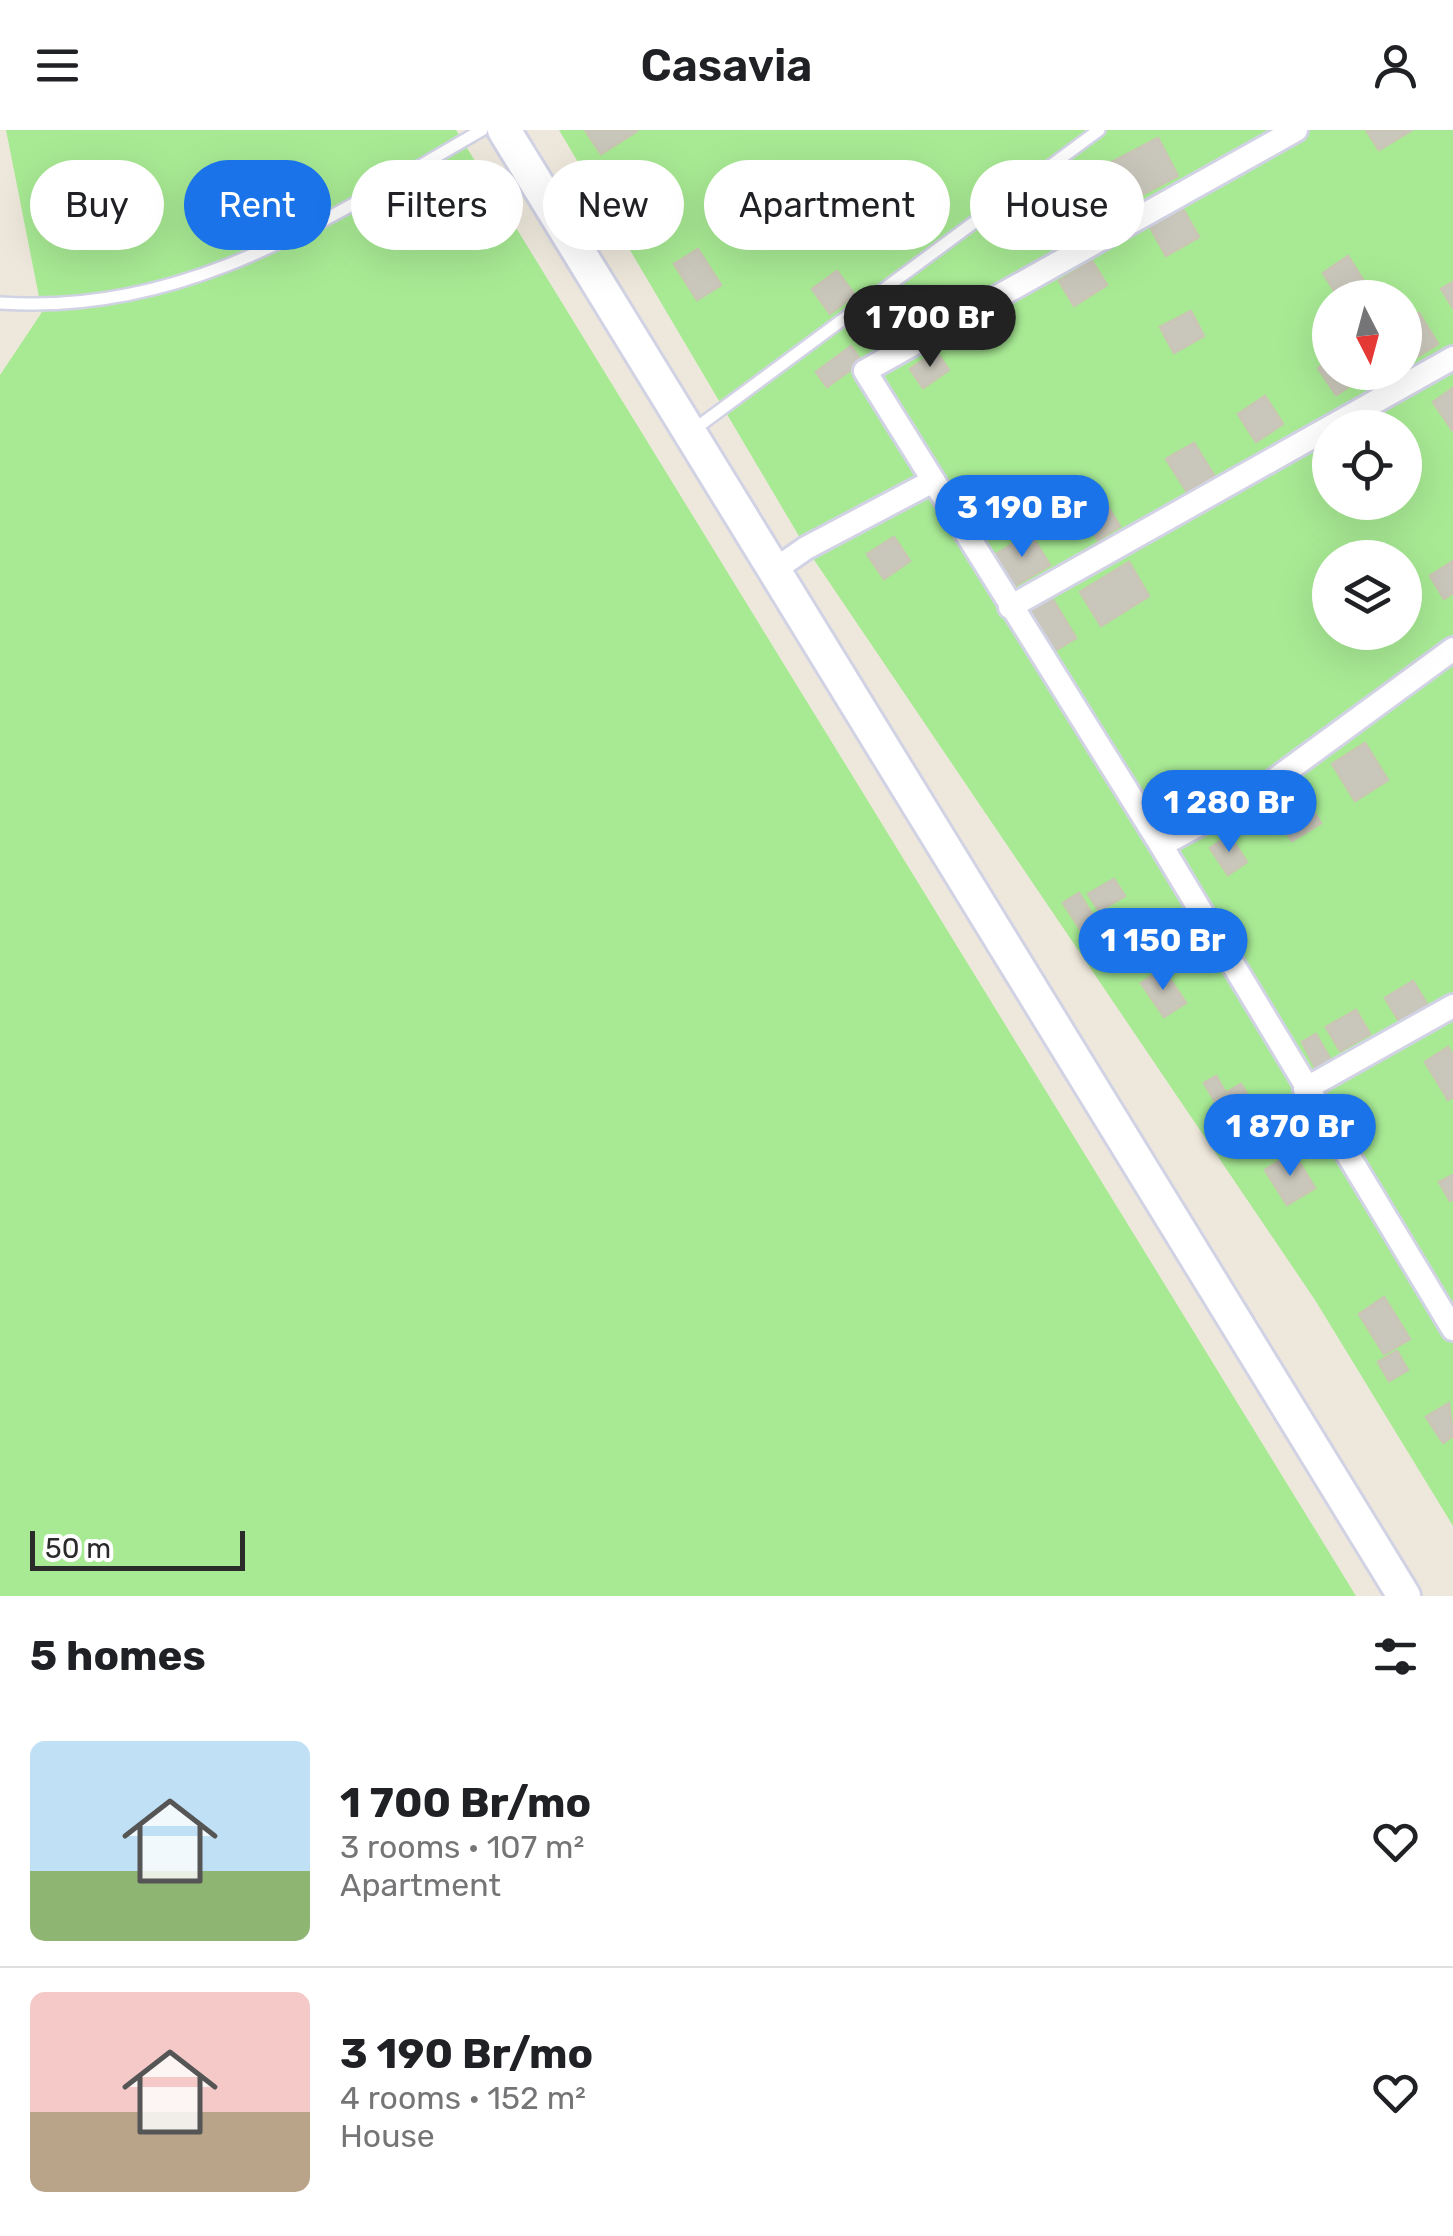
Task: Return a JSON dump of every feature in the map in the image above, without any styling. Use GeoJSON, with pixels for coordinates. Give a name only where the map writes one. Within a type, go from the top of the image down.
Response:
{"type":"FeatureCollection","features":[{"type":"Feature","properties":{"kind":"street"},"geometry":{"type":"LineString","coordinates":[[504,130],[1404,1596]]}},
{"type":"Feature","properties":{"kind":"street"},"geometry":{"type":"LineString","coordinates":[[1296,130],[865,371],[1161,845],[1453,1329]]}},
{"type":"Feature","properties":{"kind":"street"},"geometry":{"type":"LineString","coordinates":[[1010,607],[1453,358]]}},
{"type":"Feature","properties":{"kind":"street"},"geometry":{"type":"LineString","coordinates":[[774,571],[806,548],[932,482]]}},
{"type":"Feature","properties":{"kind":"street"},"geometry":{"type":"LineString","coordinates":[[1161,845],[1254,796],[1453,650]]}},
{"type":"Feature","properties":{"kind":"street"},"geometry":{"type":"LineString","coordinates":[[1305,1089],[1453,1006]]}},
{"type":"Feature","properties":{"kind":"lane"},"geometry":{"type":"LineString","coordinates":[[0,303],[152,293],[283,244],[482,130]]}},
{"type":"Feature","properties":{"kind":"lane"},"geometry":{"type":"LineString","coordinates":[[688,434],[1100,130]]}},
{"type":"Feature","properties":{"kind":"green space"},"geometry":{"type":"Polygon","coordinates":[[[6,130],[456,130],[474,160],[351,160],[351,250],[523,250],[523,239],[1356,1596],[0,1596],[0,375],[42,312],[6,130]]]}},
{"type":"Feature","properties":{"kind":"green space"},"geometry":{"type":"Polygon","coordinates":[[[559,130],[1453,130],[1453,1526],[1315,1300],[806,548],[630,250],[684,250],[684,160],[577,160],[559,130]]]}},
{"type":"Feature","properties":{"kind":"building"},"geometry":{"type":"Polygon","coordinates":[[[585,130],[636,130],[637,131],[601,154],[585,130]]]}},
{"type":"Feature","properties":{"kind":"building"},"geometry":{"type":"Polygon","coordinates":[[[1366,130],[1412,130],[1379,150],[1366,130]]]}},
{"type":"Feature","properties":{"kind":"building"},"geometry":{"type":"Polygon","coordinates":[[[1158,138],[1178,176],[1144,194],[1144,160],[1116,160],[1158,138]]]}},
{"type":"Feature","properties":{"kind":"building"},"geometry":{"type":"Polygon","coordinates":[[[1183,209],[1199,237],[1166,256],[1150,227],[1183,209]]]}},
{"type":"Feature","properties":{"kind":"building"},"geometry":{"type":"Polygon","coordinates":[[[698,249],[721,285],[697,300],[674,264],[698,249]]]}},
{"type":"Feature","properties":{"kind":"building"},"geometry":{"type":"Polygon","coordinates":[[[1348,256],[1363,280],[1327,280],[1323,273],[1348,256]]]}},
{"type":"Feature","properties":{"kind":"building"},"geometry":{"type":"Polygon","coordinates":[[[1092,261],[1107,285],[1074,306],[1059,281],[1092,261]]]}},
{"type":"Feature","properties":{"kind":"building"},"geometry":{"type":"Polygon","coordinates":[[[837,271],[855,295],[830,314],[812,289],[837,271]]]}},
{"type":"Feature","properties":{"kind":"building"},"geometry":{"type":"Polygon","coordinates":[[[1453,282],[1453,308],[1441,289],[1453,282]]]}},
{"type":"Feature","properties":{"kind":"building"},"geometry":{"type":"Polygon","coordinates":[[[1191,311],[1204,336],[1174,353],[1160,327],[1191,311]]]}},
{"type":"Feature","properties":{"kind":"building"},"geometry":{"type":"Polygon","coordinates":[[[1422,318],[1438,344],[1422,354],[1422,318]]]}},
{"type":"Feature","properties":{"kind":"building"},"geometry":{"type":"Polygon","coordinates":[[[851,346],[862,362],[827,387],[816,372],[851,346]]]}},
{"type":"Feature","properties":{"kind":"building"},"geometry":{"type":"Polygon","coordinates":[[[936,351],[949,370],[923,388],[910,369],[936,351]]]}},
{"type":"Feature","properties":{"kind":"building"},"geometry":{"type":"Polygon","coordinates":[[[1453,388],[1453,429],[1452,430],[1433,402],[1453,388]]]}},
{"type":"Feature","properties":{"kind":"building"},"geometry":{"type":"Polygon","coordinates":[[[1265,396],[1283,424],[1256,442],[1238,414],[1265,396]]]}},
{"type":"Feature","properties":{"kind":"building"},"geometry":{"type":"Polygon","coordinates":[[[1194,443],[1214,475],[1187,492],[1166,459],[1194,443]]]}},
{"type":"Feature","properties":{"kind":"building"},"geometry":{"type":"Polygon","coordinates":[[[1095,486],[1120,526],[1098,540],[1073,500],[1095,486]]]}},
{"type":"Feature","properties":{"kind":"building"},"geometry":{"type":"Polygon","coordinates":[[[1030,533],[1050,565],[1013,587],[993,556],[1030,533]]]}},
{"type":"Feature","properties":{"kind":"building"},"geometry":{"type":"Polygon","coordinates":[[[894,537],[910,561],[884,579],[867,554],[894,537]]]}},
{"type":"Feature","properties":{"kind":"building"},"geometry":{"type":"Polygon","coordinates":[[[1453,561],[1453,593],[1444,599],[1430,576],[1453,561]]]}},
{"type":"Feature","properties":{"kind":"building"},"geometry":{"type":"Polygon","coordinates":[[[1129,562],[1149,596],[1101,626],[1080,592],[1129,562]]]}},
{"type":"Feature","properties":{"kind":"building"},"geometry":{"type":"Polygon","coordinates":[[[1052,598],[1076,638],[1051,653],[1026,614],[1052,598]]]}},
{"type":"Feature","properties":{"kind":"building"},"geometry":{"type":"Polygon","coordinates":[[[1365,743],[1388,780],[1355,801],[1332,764],[1365,743]]]}},
{"type":"Feature","properties":{"kind":"building"},"geometry":{"type":"Polygon","coordinates":[[[1302,793],[1321,823],[1292,841],[1272,811],[1302,793]]]}},
{"type":"Feature","properties":{"kind":"building"},"geometry":{"type":"Polygon","coordinates":[[[1229,835],[1247,862],[1228,875],[1210,848],[1229,835]]]}},
{"type":"Feature","properties":{"kind":"building"},"geometry":{"type":"Polygon","coordinates":[[[1114,879],[1125,896],[1099,911],[1088,894],[1114,879]]]}},
{"type":"Feature","properties":{"kind":"building"},"geometry":{"type":"Polygon","coordinates":[[[1079,893],[1095,919],[1080,929],[1063,903],[1079,893]]]}},
{"type":"Feature","properties":{"kind":"building"},"geometry":{"type":"Polygon","coordinates":[[[1099,917],[1115,944],[1096,956],[1080,929],[1099,917]]]}},
{"type":"Feature","properties":{"kind":"building"},"geometry":{"type":"Polygon","coordinates":[[[1163,969],[1186,1003],[1164,1017],[1141,983],[1163,969]]]}},
{"type":"Feature","properties":{"kind":"building"},"geometry":{"type":"Polygon","coordinates":[[[1413,981],[1430,1009],[1402,1026],[1385,998],[1413,981]]]}},
{"type":"Feature","properties":{"kind":"building"},"geometry":{"type":"Polygon","coordinates":[[[1356,1010],[1370,1034],[1340,1051],[1326,1027],[1356,1010]]]}},
{"type":"Feature","properties":{"kind":"building"},"geometry":{"type":"Polygon","coordinates":[[[1316,1034],[1331,1060],[1316,1069],[1302,1042],[1316,1034]]]}},
{"type":"Feature","properties":{"kind":"building"},"geometry":{"type":"Polygon","coordinates":[[[1448,1047],[1453,1055],[1453,1097],[1448,1100],[1425,1062],[1448,1047]]]}},
{"type":"Feature","properties":{"kind":"building"},"geometry":{"type":"Polygon","coordinates":[[[1216,1076],[1226,1093],[1214,1100],[1204,1083],[1216,1076]]]}},
{"type":"Feature","properties":{"kind":"building"},"geometry":{"type":"Polygon","coordinates":[[[1241,1084],[1263,1120],[1236,1137],[1214,1100],[1241,1084]]]}},
{"type":"Feature","properties":{"kind":"building"},"geometry":{"type":"Polygon","coordinates":[[[1293,1152],[1315,1188],[1287,1205],[1265,1170],[1293,1152]]]}},
{"type":"Feature","properties":{"kind":"building"},"geometry":{"type":"Polygon","coordinates":[[[1453,1175],[1453,1199],[1450,1201],[1439,1182],[1453,1175]]]}},
{"type":"Feature","properties":{"kind":"building"},"geometry":{"type":"Polygon","coordinates":[[[1384,1297],[1410,1339],[1384,1354],[1359,1314],[1384,1297]]]}},
{"type":"Feature","properties":{"kind":"building"},"geometry":{"type":"Polygon","coordinates":[[[1397,1351],[1408,1370],[1389,1381],[1378,1362],[1397,1351]]]}},
{"type":"Feature","properties":{"kind":"building"},"geometry":{"type":"Polygon","coordinates":[[[1449,1403],[1453,1436],[1443,1443],[1426,1417],[1449,1403]]]}}]}
